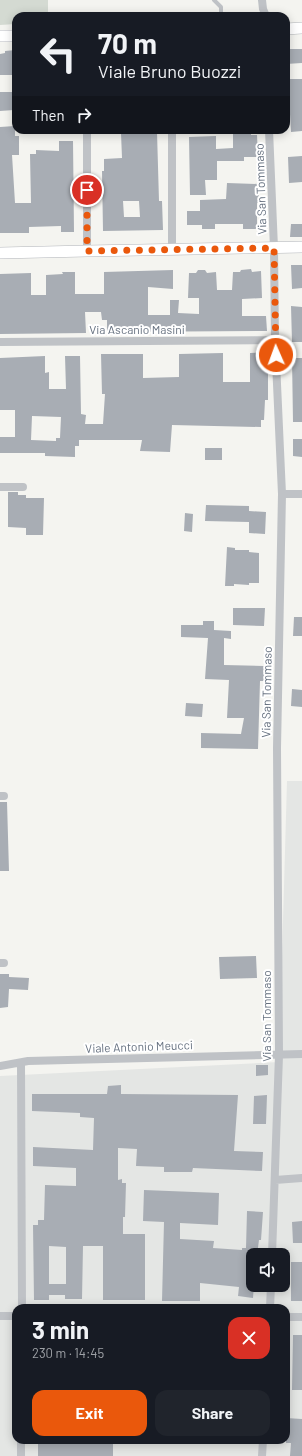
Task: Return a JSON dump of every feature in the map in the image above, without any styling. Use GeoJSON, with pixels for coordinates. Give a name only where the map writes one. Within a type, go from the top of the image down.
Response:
{"type":"FeatureCollection","features":[{"type":"Feature","properties":{"kind":"main road"},"geometry":{"type":"LineString","coordinates":[[0,36],[12,36]]}},
{"type":"Feature","properties":{"kind":"main road"},"geometry":{"type":"LineString","coordinates":[[0,253],[302,247]]}},
{"type":"Feature","properties":{"kind":"street"},"geometry":{"type":"LineString","coordinates":[[262,0],[263,12]]}},
{"type":"Feature","properties":{"kind":"street"},"geometry":{"type":"LineString","coordinates":[[87,134],[87,251]]}},
{"type":"Feature","properties":{"kind":"street"},"geometry":{"type":"LineString","coordinates":[[172,134],[172,249]]}},
{"type":"Feature","properties":{"kind":"street","name":"Via San Tommaso"},"geometry":{"type":"LineString","coordinates":[[270,134],[275,340],[282,494],[277,748],[279,1054],[272,1248]]}},
{"type":"Feature","properties":{"kind":"street","name":"Via Ascanio Masini"},"geometry":{"type":"LineString","coordinates":[[0,342],[275,340]]}},
{"type":"Feature","properties":{"kind":"street"},"geometry":{"type":"LineString","coordinates":[[0,487],[23,487]]}},
{"type":"Feature","properties":{"kind":"street"},"geometry":{"type":"LineString","coordinates":[[282,494],[302,494]]}},
{"type":"Feature","properties":{"kind":"street","name":"Viale Antonio Meucci"},"geometry":{"type":"LineString","coordinates":[[0,1066],[28,1061],[302,1054]]}},
{"type":"Feature","properties":{"kind":"street"},"geometry":{"type":"LineString","coordinates":[[21,1063],[22,1304]]}},
{"type":"Feature","properties":{"kind":"street"},"geometry":{"type":"LineString","coordinates":[[275,1180],[302,1178]]}},
{"type":"Feature","properties":{"kind":"street"},"geometry":{"type":"LineString","coordinates":[[270,1304],[271,1292]]}},
{"type":"Feature","properties":{"kind":"street"},"geometry":{"type":"LineString","coordinates":[[0,1316],[12,1316]]}},
{"type":"Feature","properties":{"kind":"street"},"geometry":{"type":"LineString","coordinates":[[290,1317],[302,1317]]}},
{"type":"Feature","properties":{"kind":"street"},"geometry":{"type":"LineString","coordinates":[[21,1444],[21,1456]]}},
{"type":"Feature","properties":{"kind":"street"},"geometry":{"type":"LineString","coordinates":[[262,1456],[263,1444]]}},
{"type":"Feature","properties":{"kind":"lane"},"geometry":{"type":"LineString","coordinates":[[214,0],[221,7],[222,12]]}},
{"type":"Feature","properties":{"kind":"shaded area"},"geometry":{"type":"Polygon","coordinates":[[[0,0],[48,0],[48,12],[12,12],[12,24],[0,25],[0,0]]]}},
{"type":"Feature","properties":{"kind":"shaded area"},"geometry":{"type":"Polygon","coordinates":[[[287,781],[302,781],[302,1456],[0,1456],[0,1076],[279,1062],[287,781]]]}},
{"type":"Feature","properties":{"kind":"building"},"geometry":{"type":"Polygon","coordinates":[[[290,49],[302,49],[302,63],[290,64],[290,49]]]}},
{"type":"Feature","properties":{"kind":"building"},"geometry":{"type":"Polygon","coordinates":[[[12,50],[12,75],[0,75],[0,54],[5,53],[5,51],[12,50]]]}},
{"type":"Feature","properties":{"kind":"building"},"geometry":{"type":"Polygon","coordinates":[[[290,79],[302,79],[302,131],[291,132],[290,79]]]}},
{"type":"Feature","properties":{"kind":"building"},"geometry":{"type":"Polygon","coordinates":[[[0,92],[12,92],[12,110],[0,111],[0,92]]]}},
{"type":"Feature","properties":{"kind":"building"},"geometry":{"type":"Polygon","coordinates":[[[12,126],[12,134],[19,136],[19,155],[12,155],[15,203],[31,203],[30,154],[36,154],[36,150],[59,151],[59,141],[73,141],[74,232],[61,232],[61,226],[29,227],[29,233],[0,233],[0,127],[12,126]]]}},
{"type":"Feature","properties":{"kind":"building"},"geometry":{"type":"Polygon","coordinates":[[[121,134],[157,134],[159,201],[162,201],[163,230],[103,231],[102,171],[104,171],[104,159],[122,158],[121,134]],[[123,201],[124,217],[140,217],[139,201],[123,201]]]}},
{"type":"Feature","properties":{"kind":"building"},"geometry":{"type":"Polygon","coordinates":[[[233,134],[257,135],[258,157],[244,157],[244,161],[217,161],[217,180],[205,180],[206,195],[190,195],[189,137],[216,136],[216,149],[233,148],[233,134]]]}},
{"type":"Feature","properties":{"kind":"building"},"geometry":{"type":"Polygon","coordinates":[[[302,156],[302,182],[289,183],[288,157],[302,156]]]}},
{"type":"Feature","properties":{"kind":"building"},"geometry":{"type":"Polygon","coordinates":[[[227,183],[259,184],[257,229],[243,229],[243,224],[215,224],[215,229],[202,229],[202,225],[187,225],[187,211],[200,211],[200,200],[226,199],[227,183]]]}},
{"type":"Feature","properties":{"kind":"building"},"geometry":{"type":"Polygon","coordinates":[[[291,224],[302,224],[302,237],[290,237],[291,224]]]}},
{"type":"Feature","properties":{"kind":"building"},"geometry":{"type":"Polygon","coordinates":[[[291,265],[302,265],[302,288],[292,289],[291,265]]]}},
{"type":"Feature","properties":{"kind":"building"},"geometry":{"type":"Polygon","coordinates":[[[251,269],[252,272],[261,271],[262,298],[242,299],[242,316],[266,316],[267,331],[107,332],[107,320],[102,320],[101,312],[85,312],[86,333],[0,334],[0,274],[31,273],[31,295],[46,295],[46,275],[63,274],[62,272],[75,272],[75,294],[104,294],[104,272],[173,270],[173,289],[148,287],[148,315],[170,315],[170,300],[179,300],[178,313],[199,314],[199,298],[188,298],[189,273],[196,273],[198,270],[205,270],[207,273],[216,272],[217,290],[232,290],[233,272],[251,269]]]}},
{"type":"Feature","properties":{"kind":"building"},"geometry":{"type":"Polygon","coordinates":[[[291,306],[302,307],[302,342],[292,342],[291,306]]]}},
{"type":"Feature","properties":{"kind":"building"},"geometry":{"type":"Polygon","coordinates":[[[268,352],[268,400],[265,400],[264,420],[261,420],[261,427],[172,425],[170,452],[140,451],[142,440],[79,440],[79,446],[75,446],[75,457],[45,456],[45,453],[0,453],[0,437],[15,437],[15,410],[0,410],[0,358],[45,356],[45,373],[49,372],[49,389],[66,389],[65,356],[80,356],[81,414],[86,415],[85,424],[103,424],[105,394],[102,394],[101,354],[143,354],[143,378],[179,377],[179,354],[223,353],[223,382],[250,382],[250,353],[268,352]],[[32,416],[31,440],[56,441],[56,438],[60,438],[61,417],[32,416]]]}},
{"type":"Feature","properties":{"kind":"building"},"geometry":{"type":"Polygon","coordinates":[[[292,358],[302,358],[302,422],[293,422],[292,358]]]}},
{"type":"Feature","properties":{"kind":"building"},"geometry":{"type":"Polygon","coordinates":[[[293,439],[302,439],[302,457],[293,456],[293,439]]]}},
{"type":"Feature","properties":{"kind":"building"},"geometry":{"type":"Polygon","coordinates":[[[205,448],[222,448],[222,460],[205,460],[205,448]]]}},
{"type":"Feature","properties":{"kind":"building"},"geometry":{"type":"Polygon","coordinates":[[[8,492],[18,492],[18,495],[26,495],[26,498],[44,498],[43,535],[26,535],[26,528],[8,527],[8,492]]]}},
{"type":"Feature","properties":{"kind":"building"},"geometry":{"type":"Polygon","coordinates":[[[206,505],[249,506],[249,511],[266,512],[265,534],[249,533],[249,522],[205,521],[206,505]]]}},
{"type":"Feature","properties":{"kind":"building"},"geometry":{"type":"Polygon","coordinates":[[[185,513],[193,514],[192,532],[184,531],[185,513]]]}},
{"type":"Feature","properties":{"kind":"building"},"geometry":{"type":"Polygon","coordinates":[[[227,547],[235,548],[235,550],[249,550],[249,552],[259,553],[259,583],[249,583],[249,585],[234,584],[234,586],[225,586],[227,547]]]}},
{"type":"Feature","properties":{"kind":"building"},"geometry":{"type":"Polygon","coordinates":[[[233,608],[265,608],[264,626],[233,625],[233,608]]]}},
{"type":"Feature","properties":{"kind":"building"},"geometry":{"type":"Polygon","coordinates":[[[294,617],[302,617],[302,636],[293,636],[294,617]]]}},
{"type":"Feature","properties":{"kind":"building"},"geometry":{"type":"Polygon","coordinates":[[[203,621],[214,621],[214,630],[231,631],[231,639],[224,638],[224,665],[264,666],[264,681],[260,681],[258,749],[201,748],[201,733],[241,734],[244,718],[227,718],[229,680],[205,679],[208,638],[181,637],[181,625],[203,625],[203,621]]]}},
{"type":"Feature","properties":{"kind":"building"},"geometry":{"type":"Polygon","coordinates":[[[292,689],[302,690],[302,707],[291,706],[292,689]]]}},
{"type":"Feature","properties":{"kind":"building"},"geometry":{"type":"Polygon","coordinates":[[[186,703],[203,704],[202,717],[185,716],[186,703]]]}},
{"type":"Feature","properties":{"kind":"building"},"geometry":{"type":"Polygon","coordinates":[[[0,802],[7,802],[9,871],[0,871],[0,802]]]}},
{"type":"Feature","properties":{"kind":"building"},"geometry":{"type":"Polygon","coordinates":[[[256,956],[257,978],[220,979],[219,957],[256,956]]]}},
{"type":"Feature","properties":{"kind":"building"},"geometry":{"type":"Polygon","coordinates":[[[0,974],[9,974],[9,977],[29,978],[28,990],[9,989],[8,1007],[0,1008],[0,974]]]}},
{"type":"Feature","properties":{"kind":"building"},"geometry":{"type":"Polygon","coordinates":[[[256,1065],[268,1065],[268,1075],[256,1076],[256,1065]]]}},
{"type":"Feature","properties":{"kind":"building"},"geometry":{"type":"Polygon","coordinates":[[[121,1085],[121,1094],[238,1095],[234,1151],[263,1152],[262,1171],[193,1168],[192,1172],[164,1172],[164,1167],[136,1166],[137,1149],[118,1148],[118,1180],[122,1179],[122,1183],[126,1183],[123,1234],[145,1234],[145,1300],[103,1300],[103,1246],[83,1246],[82,1299],[65,1299],[65,1295],[49,1295],[49,1300],[34,1300],[33,1225],[38,1225],[38,1220],[44,1220],[45,1185],[76,1186],[76,1168],[33,1166],[33,1147],[93,1150],[94,1118],[80,1117],[80,1113],[32,1111],[32,1094],[107,1094],[108,1086],[121,1085]],[[49,1246],[49,1284],[66,1284],[66,1247],[49,1246]]]}},
{"type":"Feature","properties":{"kind":"building"},"geometry":{"type":"Polygon","coordinates":[[[267,1095],[266,1124],[253,1124],[254,1096],[267,1095]]]}},
{"type":"Feature","properties":{"kind":"building"},"geometry":{"type":"Polygon","coordinates":[[[144,1190],[219,1193],[218,1225],[180,1223],[180,1239],[214,1241],[213,1248],[242,1250],[242,1248],[246,1248],[246,1292],[253,1292],[253,1298],[238,1296],[239,1287],[200,1283],[200,1301],[162,1301],[164,1222],[143,1221],[144,1190]]]}},
{"type":"Feature","properties":{"kind":"building"},"geometry":{"type":"Polygon","coordinates":[[[247,1211],[263,1212],[261,1240],[259,1240],[258,1248],[246,1248],[247,1211]]]}},
{"type":"Feature","properties":{"kind":"building"},"geometry":{"type":"Polygon","coordinates":[[[302,1221],[302,1243],[293,1243],[292,1222],[302,1221]]]}},
{"type":"Feature","properties":{"kind":"building"},"geometry":{"type":"Polygon","coordinates":[[[291,1262],[302,1262],[302,1301],[291,1301],[291,1262]]]}},
{"type":"Feature","properties":{"kind":"building"},"geometry":{"type":"Polygon","coordinates":[[[293,1335],[302,1335],[302,1390],[292,1390],[293,1335]]]}},
{"type":"Feature","properties":{"kind":"building"},"geometry":{"type":"Polygon","coordinates":[[[290,1418],[302,1419],[302,1456],[290,1456],[290,1418]]]}},
{"type":"Feature","properties":{"kind":"building"},"geometry":{"type":"Polygon","coordinates":[[[38,1444],[113,1444],[113,1456],[38,1456],[38,1444]]]}},
{"type":"Feature","properties":{"kind":"route"},"geometry":{"type":"LineString","coordinates":[[87,190],[87,251],[274,248],[276,355]]}}]}
